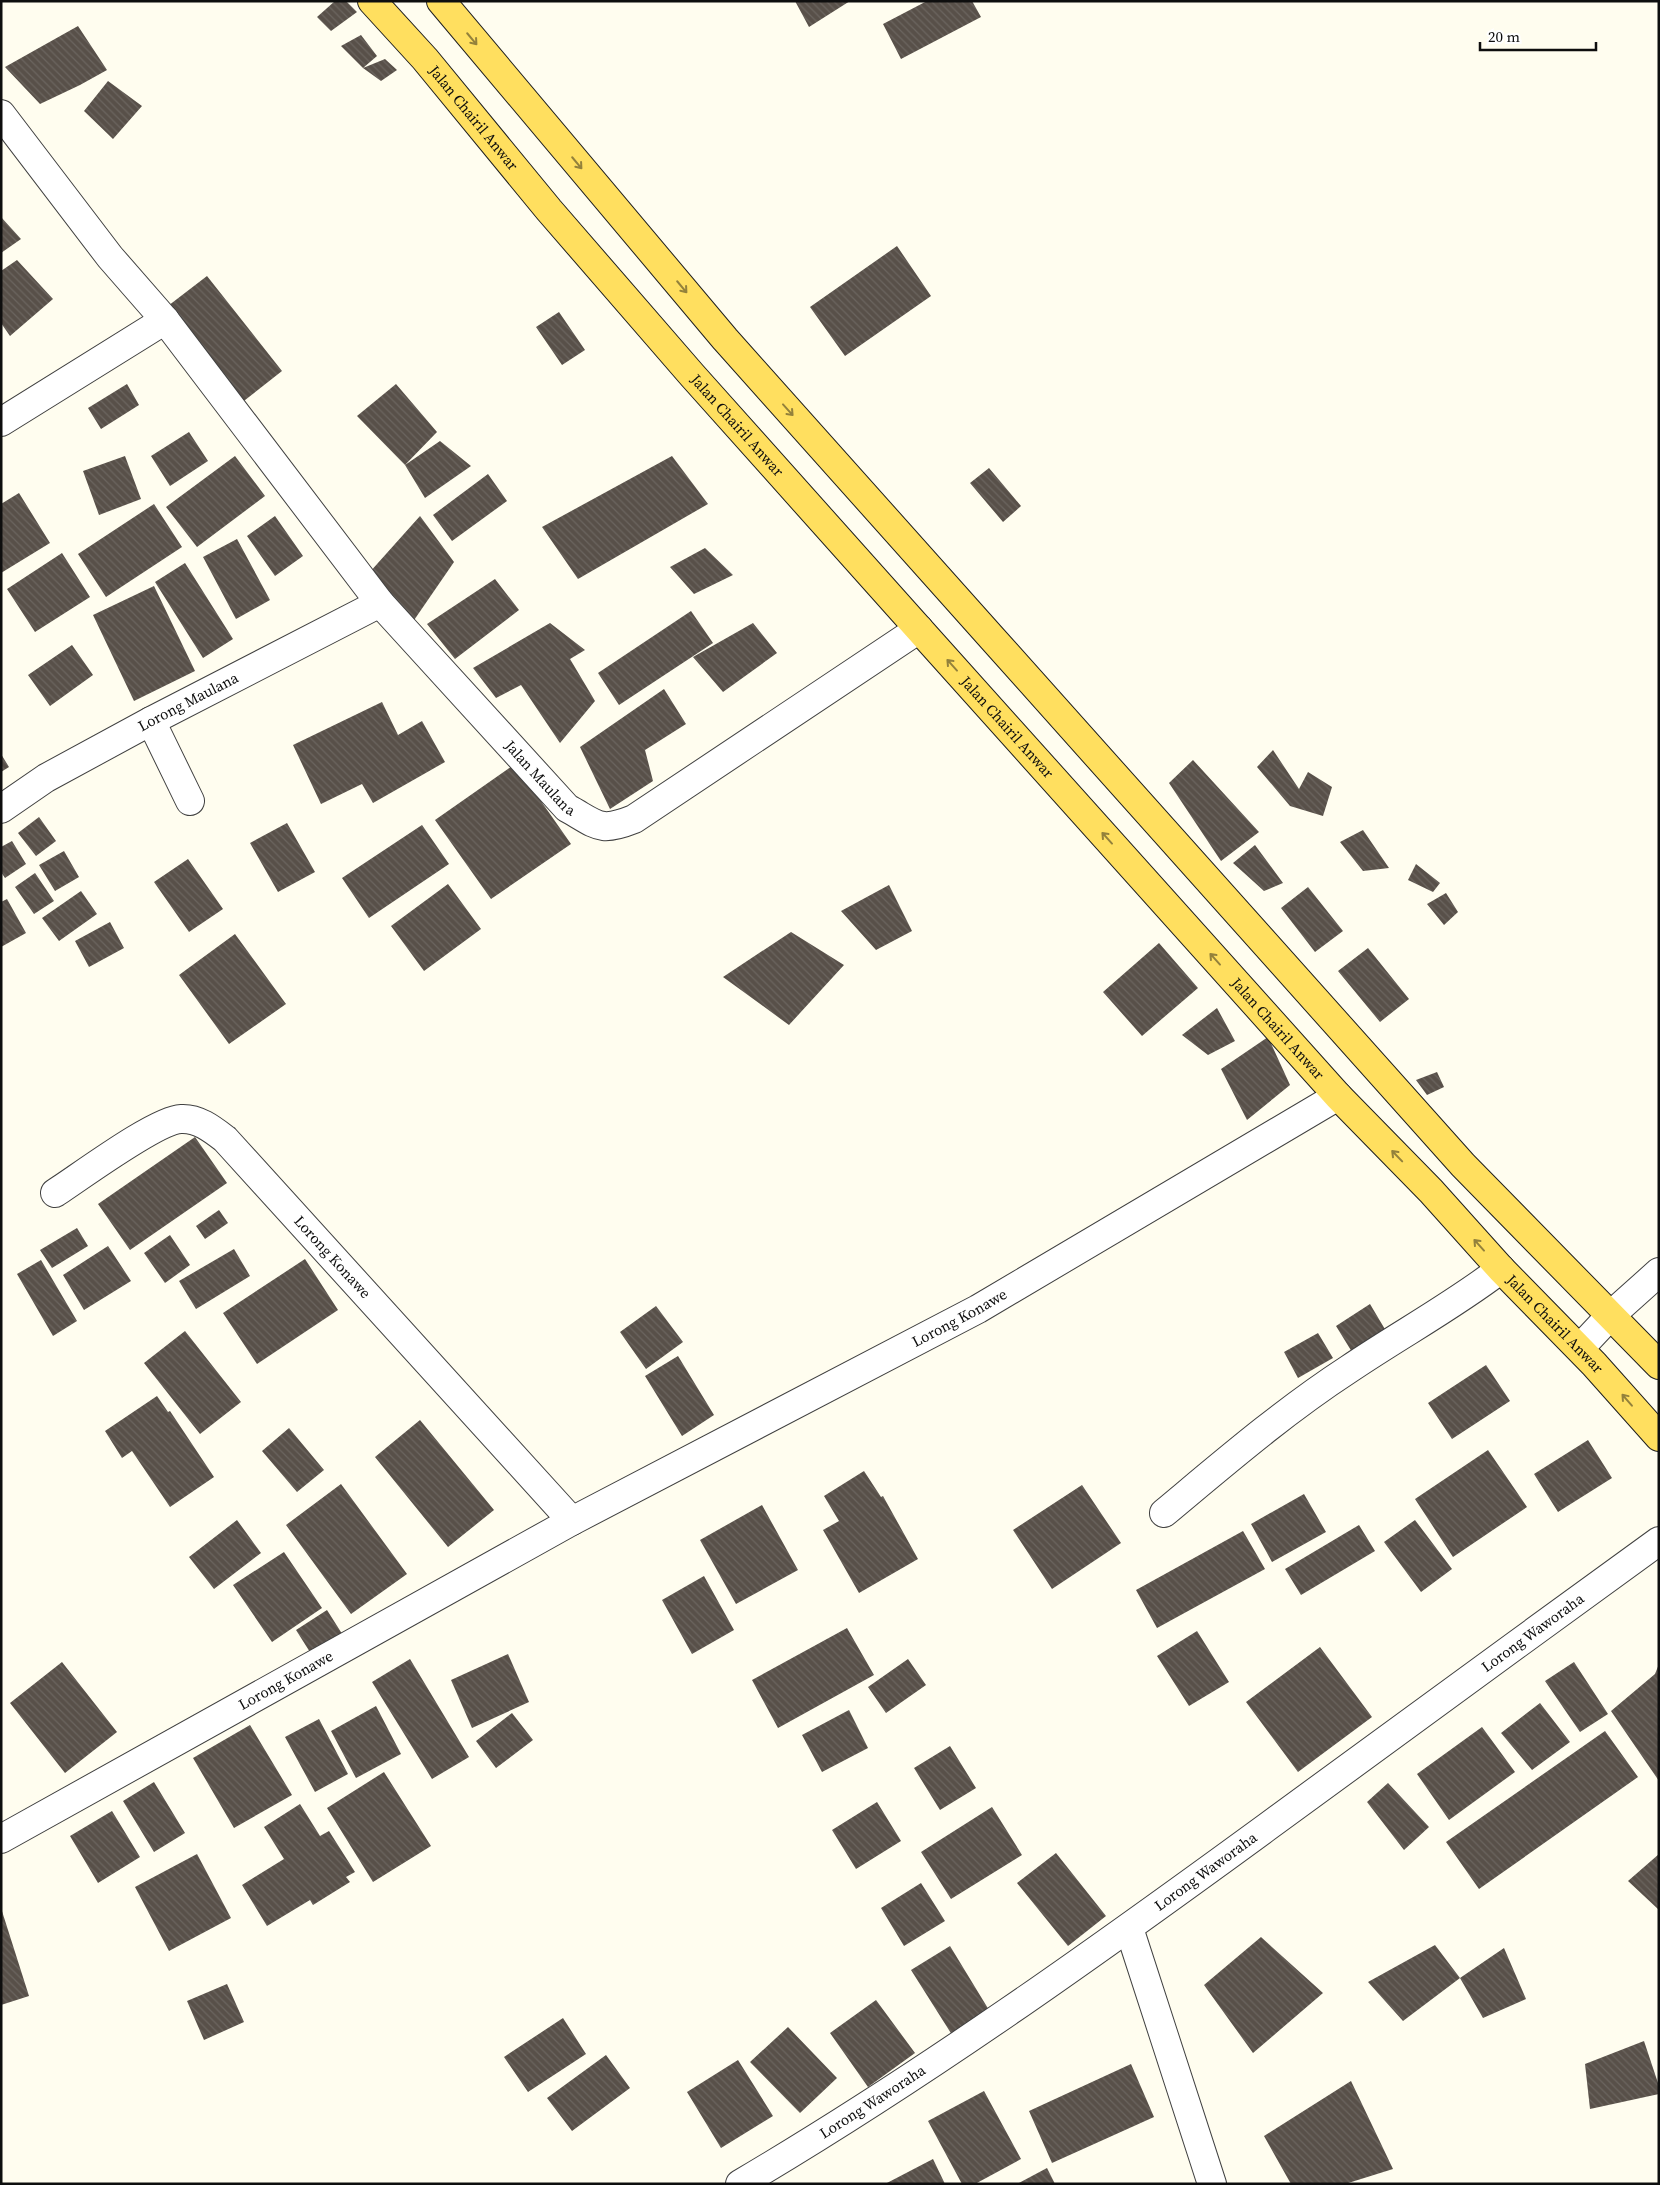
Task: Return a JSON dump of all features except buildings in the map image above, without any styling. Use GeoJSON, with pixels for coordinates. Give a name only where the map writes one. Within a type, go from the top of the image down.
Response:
{"type":"FeatureCollection","features":[{"type":"Feature","properties":{"kind":"main road","name":"Jalan Chairil Anwar"},"geometry":{"type":"LineString","coordinates":[[372,1],[425,59],[548,210],[692,375],[919,629],[1338,1096],[1431,1191],[1501,1269],[1580,1348],[1659,1437]]}},
{"type":"Feature","properties":{"kind":"main road"},"geometry":{"type":"LineString","coordinates":[[441,1],[738,354],[1463,1165],[1659,1364]]}},
{"type":"Feature","properties":{"kind":"street","name":"Jalan Maulana"},"geometry":{"type":"LineString","coordinates":[[1,114],[110,257],[165,320],[380,603],[567,808],[603,827],[613,827],[634,819],[919,629]]}},
{"type":"Feature","properties":{"kind":"street"},"geometry":{"type":"LineString","coordinates":[[1,422],[165,320]]}},
{"type":"Feature","properties":{"kind":"street","name":"Lorong Maulana"},"geometry":{"type":"LineString","coordinates":[[1,809],[46,778],[151,721],[380,603]]}},
{"type":"Feature","properties":{"kind":"street"},"geometry":{"type":"LineString","coordinates":[[151,721],[190,801]]}},
{"type":"Feature","properties":{"kind":"street","name":"Lorong Konawe"},"geometry":{"type":"LineString","coordinates":[[1,1840],[445,1590],[572,1521],[978,1308],[1338,1096]]}},
{"type":"Feature","properties":{"kind":"street","name":"Lorong Konawe"},"geometry":{"type":"LineString","coordinates":[[55,1193],[150,1131],[179,1119],[195,1120],[214,1130],[225,1139],[572,1521]]}},
{"type":"Feature","properties":{"kind":"street"},"geometry":{"type":"LineString","coordinates":[[1164,1513],[1273,1423],[1348,1370],[1479,1286],[1501,1269]]}},
{"type":"Feature","properties":{"kind":"street"},"geometry":{"type":"LineString","coordinates":[[1580,1348],[1611,1315],[1659,1272]]}},
{"type":"Feature","properties":{"kind":"street","name":"Lorong Waworaha"},"geometry":{"type":"LineString","coordinates":[[740,2184],[803,2147],[946,2055],[1129,1928],[1659,1541]]}},
{"type":"Feature","properties":{"kind":"street"},"geometry":{"type":"LineString","coordinates":[[1129,1928],[1212,2184]]}}]}
